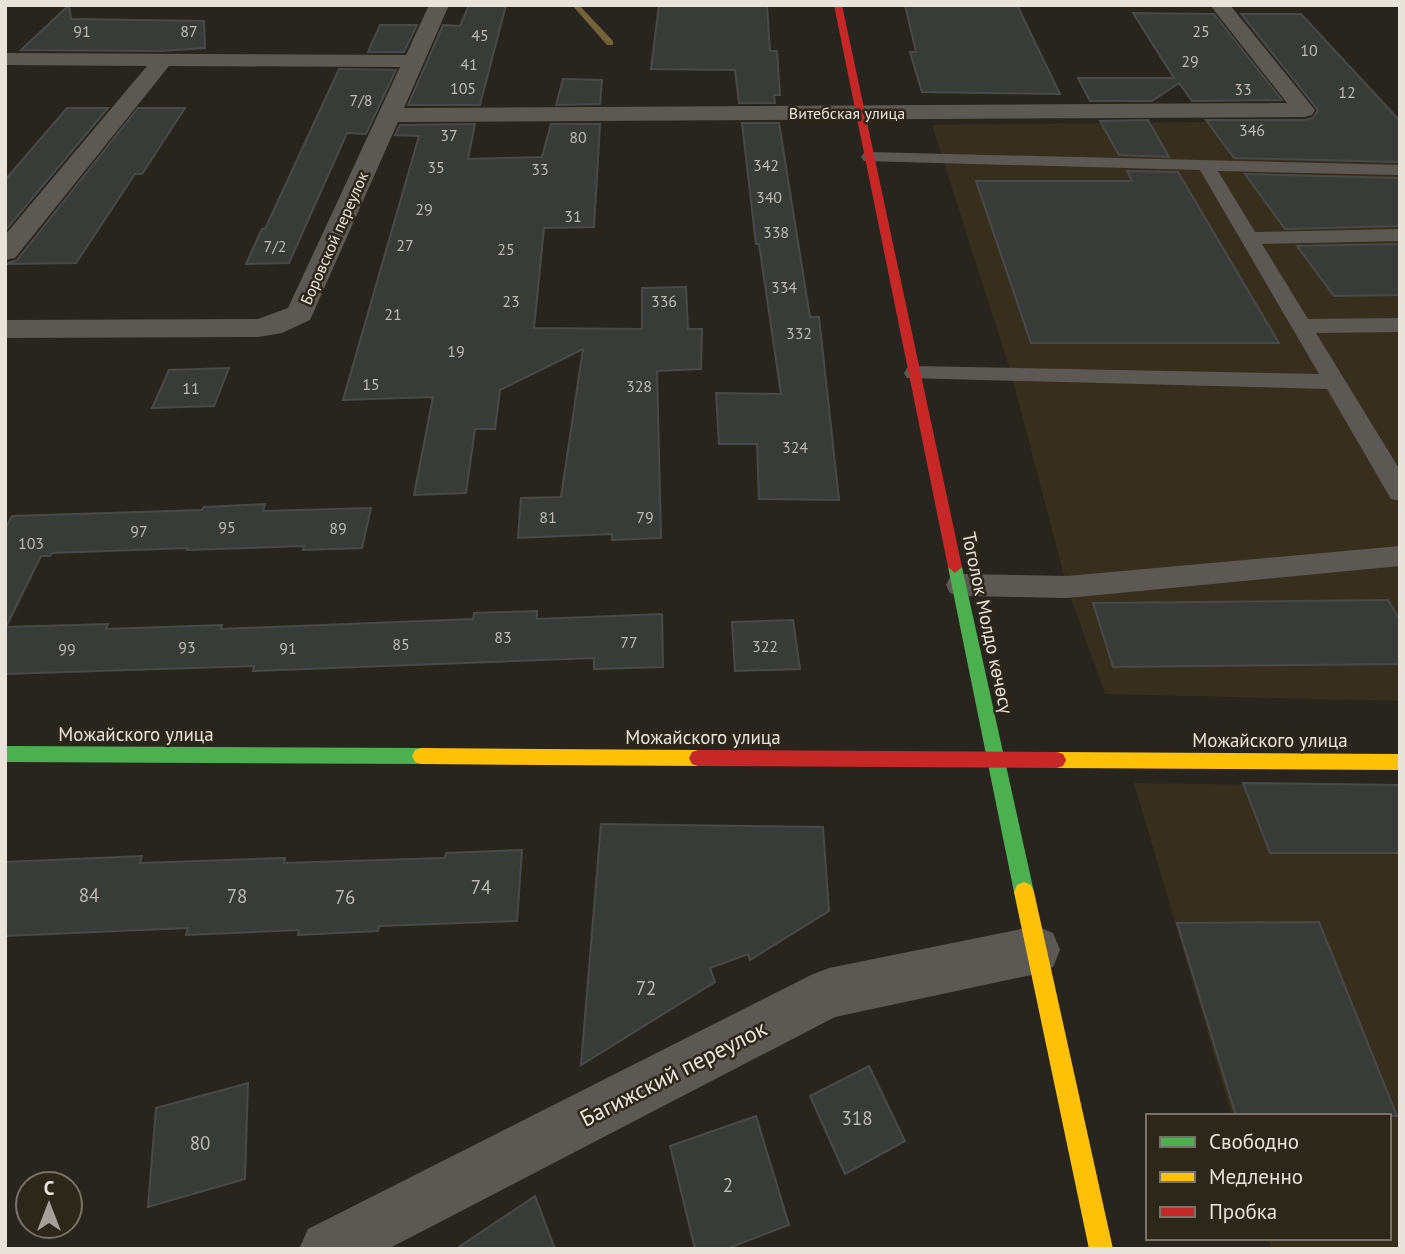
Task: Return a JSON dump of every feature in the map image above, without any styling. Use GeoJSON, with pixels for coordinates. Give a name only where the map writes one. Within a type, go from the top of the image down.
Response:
{"type":"FeatureCollection","features":[{"type":"Feature","properties":{"kind":"main road","name":"Тоголок Молдо көчөсү"},"geometry":{"type":"LineString","coordinates":[[838,5],[995,760],[1101,1249]]}},
{"type":"Feature","properties":{"kind":"main road","name":"Можайского улица"},"geometry":{"type":"LineString","coordinates":[[5,754],[1400,762]]}},
{"type":"Feature","properties":{"kind":"street","name":"Боровской переулок"},"geometry":{"type":"LineString","coordinates":[[5,329],[258,328],[287,321],[300,314],[439,5]]}},
{"type":"Feature","properties":{"kind":"street","name":"Витебская улица"},"geometry":{"type":"LineString","coordinates":[[390,115],[1304,110],[1220,5]]}},
{"type":"Feature","properties":{"kind":"street"},"geometry":{"type":"LineString","coordinates":[[5,59],[414,61]]}},
{"type":"Feature","properties":{"kind":"street"},"geometry":{"type":"LineString","coordinates":[[5,252],[163,60]]}},
{"type":"Feature","properties":{"kind":"street","name":"Багижский переулок"},"geometry":{"type":"LineString","coordinates":[[328,1249],[829,993],[1036,950]]}},
{"type":"Feature","properties":{"kind":"lane"},"geometry":{"type":"LineString","coordinates":[[870,157],[1400,170]]}},
{"type":"Feature","properties":{"kind":"lane"},"geometry":{"type":"LineString","coordinates":[[1205,164],[1400,492]]}},
{"type":"Feature","properties":{"kind":"lane"},"geometry":{"type":"LineString","coordinates":[[1247,238],[1400,234]]}},
{"type":"Feature","properties":{"kind":"lane"},"geometry":{"type":"LineString","coordinates":[[1303,326],[1400,325]]}},
{"type":"Feature","properties":{"kind":"lane"},"geometry":{"type":"LineString","coordinates":[[915,373],[1336,382]]}},
{"type":"Feature","properties":{"kind":"lane"},"geometry":{"type":"LineString","coordinates":[[960,585],[1067,587],[1400,556]]}},
{"type":"Feature","properties":{"kind":"shaded area"},"geometry":{"type":"Polygon","coordinates":[[[1400,120],[1400,701],[1105,694],[1067,587],[1011,373],[932,125],[1400,120]]]}},
{"type":"Feature","properties":{"kind":"shaded area"},"geometry":{"type":"Polygon","coordinates":[[[1134,783],[1400,787],[1400,1249],[1271,1249],[1269,1240],[1391,1240],[1391,1114],[1231,1114],[1134,783]]]}},
{"type":"Feature","properties":{"kind":"building"},"geometry":{"type":"Polygon","coordinates":[[[69,5],[71,19],[204,21],[205,48],[161,51],[21,50],[69,5]]]}},
{"type":"Feature","properties":{"kind":"building"},"geometry":{"type":"Polygon","coordinates":[[[469,5],[506,5],[480,105],[408,105],[443,25],[460,26],[469,5]]]}},
{"type":"Feature","properties":{"kind":"building"},"geometry":{"type":"Polygon","coordinates":[[[659,5],[767,5],[770,51],[777,51],[780,95],[774,95],[775,103],[739,103],[735,70],[651,69],[659,5]]]}},
{"type":"Feature","properties":{"kind":"building"},"geometry":{"type":"Polygon","coordinates":[[[905,5],[1017,5],[1060,94],[922,92],[910,52],[916,52],[905,5]]]}},
{"type":"Feature","properties":{"kind":"building"},"geometry":{"type":"Polygon","coordinates":[[[1133,13],[1214,14],[1282,100],[1192,101],[1179,83],[1152,101],[1090,101],[1078,78],[1174,78],[1133,13]]]}},
{"type":"Feature","properties":{"kind":"building"},"geometry":{"type":"Polygon","coordinates":[[[1241,14],[1301,14],[1400,121],[1400,162],[1234,158],[1206,120],[1304,120],[1313,118],[1318,110],[1241,14]]]}},
{"type":"Feature","properties":{"kind":"building"},"geometry":{"type":"Polygon","coordinates":[[[380,25],[417,25],[404,52],[368,52],[380,25]]]}},
{"type":"Feature","properties":{"kind":"building"},"geometry":{"type":"Polygon","coordinates":[[[339,69],[396,70],[366,134],[347,133],[289,263],[246,264],[262,229],[265,229],[339,69]]]}},
{"type":"Feature","properties":{"kind":"building"},"geometry":{"type":"Polygon","coordinates":[[[563,79],[602,80],[600,104],[556,105],[563,79]]]}},
{"type":"Feature","properties":{"kind":"building"},"geometry":{"type":"Polygon","coordinates":[[[67,108],[108,108],[5,231],[5,180],[67,108]]]}},
{"type":"Feature","properties":{"kind":"building"},"geometry":{"type":"Polygon","coordinates":[[[138,108],[185,108],[142,174],[135,174],[76,263],[5,264],[17,260],[138,108]]]}},
{"type":"Feature","properties":{"kind":"building"},"geometry":{"type":"Polygon","coordinates":[[[1148,120],[1169,157],[1119,155],[1100,121],[1148,120]]]}},
{"type":"Feature","properties":{"kind":"building"},"geometry":{"type":"Polygon","coordinates":[[[742,123],[779,123],[810,317],[819,317],[839,500],[759,499],[757,444],[719,444],[716,393],[781,394],[759,244],[756,244],[742,123]]]}},
{"type":"Feature","properties":{"kind":"building"},"geometry":{"type":"Polygon","coordinates":[[[475,124],[468,159],[542,157],[551,124],[600,124],[594,227],[544,228],[534,328],[642,329],[642,288],[686,287],[688,329],[702,329],[701,369],[657,371],[661,538],[612,540],[612,534],[518,538],[521,498],[561,497],[583,349],[500,390],[495,429],[475,429],[466,493],[414,495],[433,397],[343,400],[419,136],[395,135],[400,125],[475,124]]]}},
{"type":"Feature","properties":{"kind":"building"},"geometry":{"type":"Polygon","coordinates":[[[1127,171],[1178,172],[1279,343],[1031,343],[976,181],[1132,181],[1127,171]]]}},
{"type":"Feature","properties":{"kind":"building"},"geometry":{"type":"Polygon","coordinates":[[[1245,174],[1400,178],[1400,226],[1285,229],[1245,174]]]}},
{"type":"Feature","properties":{"kind":"building"},"geometry":{"type":"Polygon","coordinates":[[[1400,244],[1400,295],[1334,296],[1297,246],[1400,244]]]}},
{"type":"Feature","properties":{"kind":"building"},"geometry":{"type":"Polygon","coordinates":[[[229,368],[214,406],[152,408],[169,370],[229,368]]]}},
{"type":"Feature","properties":{"kind":"building"},"geometry":{"type":"Polygon","coordinates":[[[265,504],[263,511],[371,508],[362,548],[303,550],[304,546],[52,553],[50,556],[41,556],[6,627],[108,624],[106,629],[222,625],[221,629],[473,619],[474,613],[537,611],[537,619],[662,614],[663,667],[594,669],[594,658],[253,671],[254,666],[5,674],[5,529],[12,516],[202,510],[204,507],[265,504]]]}},
{"type":"Feature","properties":{"kind":"building"},"geometry":{"type":"Polygon","coordinates":[[[1388,600],[1400,620],[1400,664],[1113,667],[1093,603],[1388,600]]]}},
{"type":"Feature","properties":{"kind":"building"},"geometry":{"type":"Polygon","coordinates":[[[793,620],[800,669],[735,671],[732,622],[793,620]]]}},
{"type":"Feature","properties":{"kind":"building"},"geometry":{"type":"Polygon","coordinates":[[[1243,783],[1400,785],[1400,853],[1270,853],[1243,783]]]}},
{"type":"Feature","properties":{"kind":"building"},"geometry":{"type":"Polygon","coordinates":[[[601,824],[823,827],[829,911],[750,960],[748,954],[710,968],[715,982],[581,1065],[601,824]]]}},
{"type":"Feature","properties":{"kind":"building"},"geometry":{"type":"Polygon","coordinates":[[[522,850],[517,921],[379,926],[378,931],[298,935],[299,930],[186,935],[188,928],[5,936],[5,862],[142,856],[140,863],[285,858],[284,863],[445,858],[446,853],[522,850]]]}},
{"type":"Feature","properties":{"kind":"building"},"geometry":{"type":"Polygon","coordinates":[[[1319,922],[1397,1116],[1235,1114],[1177,923],[1319,922]]]}},
{"type":"Feature","properties":{"kind":"building"},"geometry":{"type":"Polygon","coordinates":[[[869,1066],[905,1141],[845,1174],[810,1096],[869,1066]]]}},
{"type":"Feature","properties":{"kind":"building"},"geometry":{"type":"Polygon","coordinates":[[[248,1083],[245,1179],[148,1207],[156,1108],[248,1083]]]}},
{"type":"Feature","properties":{"kind":"building"},"geometry":{"type":"Polygon","coordinates":[[[756,1116],[789,1225],[726,1249],[695,1249],[670,1146],[756,1116]]]}},
{"type":"Feature","properties":{"kind":"building"},"geometry":{"type":"Polygon","coordinates":[[[535,1196],[555,1249],[456,1249],[535,1196]]]}},
{"type":"Feature","properties":{"kind":"waterway"},"geometry":{"type":"LineString","coordinates":[[575,5],[610,43]]}},
{"type":"Feature","properties":{"kind":"traffic: fast"},"geometry":{"type":"LineString","coordinates":[[955,567],[1024,892]]}},
{"type":"Feature","properties":{"kind":"traffic: fast"},"geometry":{"type":"LineString","coordinates":[[5,754],[421,756]]}},
{"type":"Feature","properties":{"kind":"traffic: slow"},"geometry":{"type":"LineString","coordinates":[[421,756],[698,758]]}},
{"type":"Feature","properties":{"kind":"traffic: slow"},"geometry":{"type":"LineString","coordinates":[[1057,760],[1400,762]]}},
{"type":"Feature","properties":{"kind":"traffic: slow"},"geometry":{"type":"LineString","coordinates":[[1024,892],[1101,1249]]}},
{"type":"Feature","properties":{"kind":"traffic: jam"},"geometry":{"type":"LineString","coordinates":[[838,5],[955,567]]}},
{"type":"Feature","properties":{"kind":"traffic: jam"},"geometry":{"type":"LineString","coordinates":[[698,758],[1057,760]]}}]}
